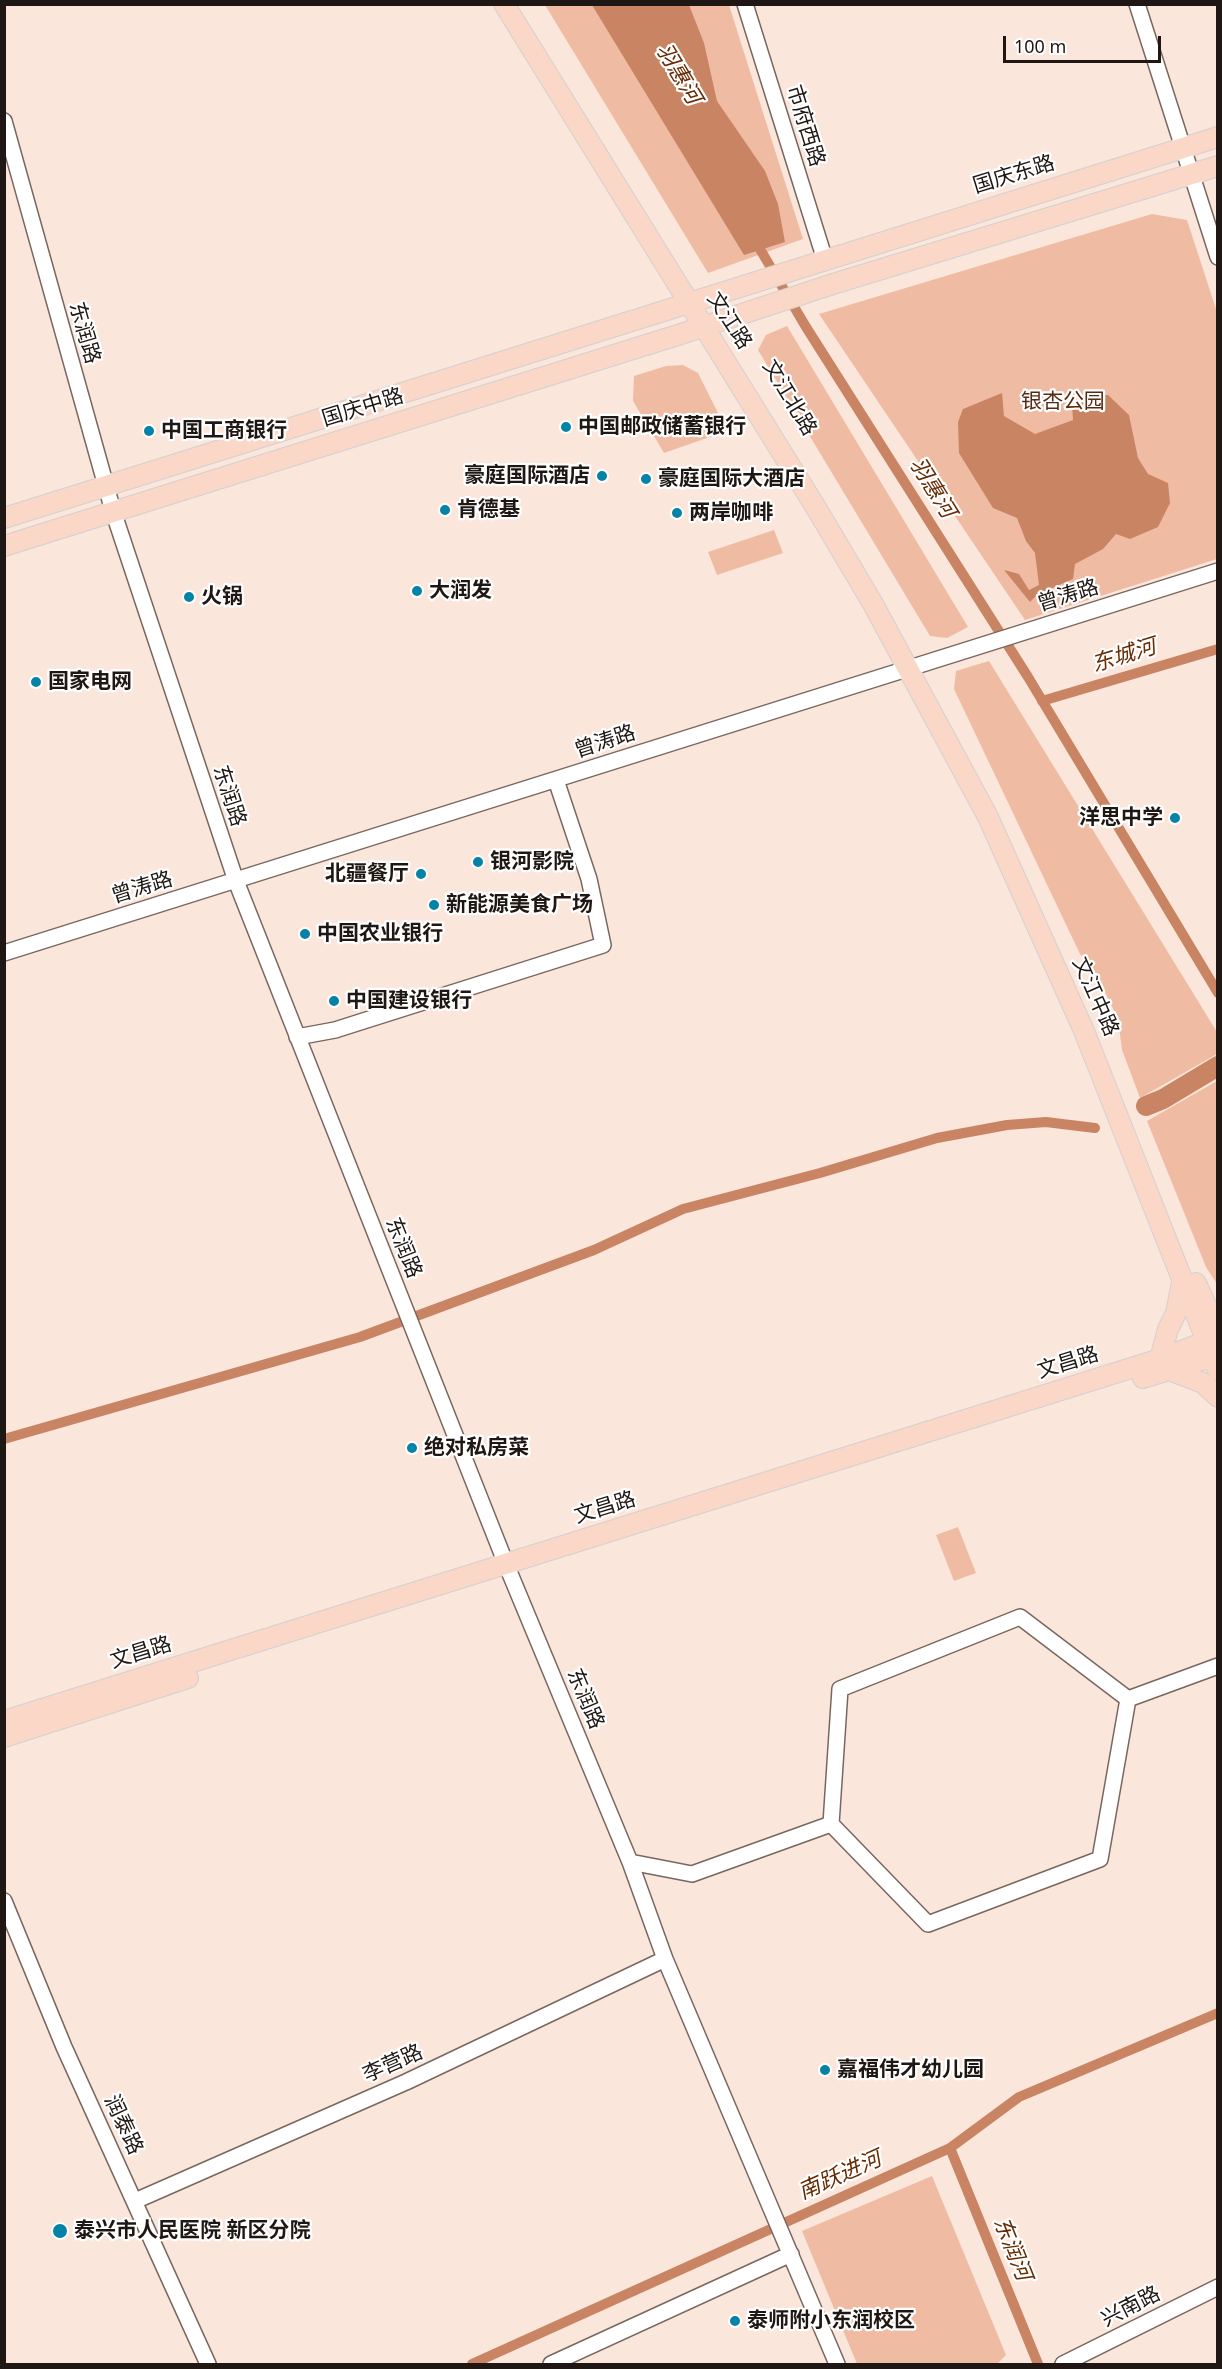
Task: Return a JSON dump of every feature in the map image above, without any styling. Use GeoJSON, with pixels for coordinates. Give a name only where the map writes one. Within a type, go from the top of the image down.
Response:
{"type":"FeatureCollection","features":[{"type":"Feature","properties":{"kind":"main road","name":"文江路"},"geometry":{"type":"LineString","coordinates":[[504,4],[711,324],[824,522],[914,666]]}},
{"type":"Feature","properties":{"kind":"main road"},"geometry":{"type":"LineString","coordinates":[[520,4],[694,301]]}},
{"type":"Feature","properties":{"kind":"main road","name":"国庆东路"},"geometry":{"type":"LineString","coordinates":[[4,518],[1218,137]]}},
{"type":"Feature","properties":{"kind":"main road"},"geometry":{"type":"LineString","coordinates":[[1191,174],[1218,166]]}},
{"type":"Feature","properties":{"kind":"main road","name":"国庆中路"},"geometry":{"type":"LineString","coordinates":[[4,546],[833,284],[1191,174]]}},
{"type":"Feature","properties":{"kind":"main road","name":"文江中路"},"geometry":{"type":"LineString","coordinates":[[914,666],[988,817],[1084,1031],[1215,1348]]}},
{"type":"Feature","properties":{"kind":"main road"},"geometry":{"type":"LineString","coordinates":[[1218,1300],[1189,1283],[1168,1329],[1165,1364],[1203,1383],[1218,1397]]}},
{"type":"Feature","properties":{"kind":"main road","name":"文昌路"},"geometry":{"type":"LineString","coordinates":[[4,1721],[508,1569],[1215,1348]]}},
{"type":"Feature","properties":{"kind":"main road","name":"文昌路"},"geometry":{"type":"LineString","coordinates":[[4,1737],[508,1569]]}},
{"type":"Feature","properties":{"kind":"street","name":"市府西路"},"geometry":{"type":"LineString","coordinates":[[745,4],[825,260]]}},
{"type":"Feature","properties":{"kind":"street"},"geometry":{"type":"LineString","coordinates":[[1137,4],[1218,256]]}},
{"type":"Feature","properties":{"kind":"street","name":"东润路"},"geometry":{"type":"LineString","coordinates":[[4,121],[113,511],[236,881],[508,1569],[630,1862],[665,1959],[837,2364]]}},
{"type":"Feature","properties":{"kind":"street","name":"曾涛路"},"geometry":{"type":"LineString","coordinates":[[4,953],[1218,571]]}},
{"type":"Feature","properties":{"kind":"street"},"geometry":{"type":"LineString","coordinates":[[297,1037],[335,1030],[603,945],[589,879],[556,780]]}},
{"type":"Feature","properties":{"kind":"street"},"geometry":{"type":"LineString","coordinates":[[1020,1617],[1128,1699],[1100,1859],[928,1924],[831,1824],[840,1689],[1020,1617]]}},
{"type":"Feature","properties":{"kind":"street"},"geometry":{"type":"LineString","coordinates":[[1128,1699],[1218,1666]]}},
{"type":"Feature","properties":{"kind":"street"},"geometry":{"type":"LineString","coordinates":[[630,1862],[692,1874],[831,1824]]}},
{"type":"Feature","properties":{"kind":"street","name":"润泰路"},"geometry":{"type":"LineString","coordinates":[[4,1901],[64,2048],[208,2364]]}},
{"type":"Feature","properties":{"kind":"street","name":"李营路"},"geometry":{"type":"LineString","coordinates":[[135,2201],[406,2082],[665,1959]]}},
{"type":"Feature","properties":{"kind":"street"},"geometry":{"type":"LineString","coordinates":[[551,2364],[793,2258]]}},
{"type":"Feature","properties":{"kind":"street","name":"兴南路"},"geometry":{"type":"LineString","coordinates":[[1070,2361],[1218,2287]]}},
{"type":"Feature","properties":{"kind":"green space"},"geometry":{"type":"Polygon","coordinates":[[[545,5],[729,5],[803,239],[708,273],[545,5]]]}},
{"type":"Feature","properties":{"kind":"green space","name":"银杏公园"},"geometry":{"type":"Polygon","coordinates":[[[1152,214],[1187,220],[1217,312],[1217,559],[1025,620],[819,314],[1152,214]]]}},
{"type":"Feature","properties":{"kind":"green space"},"geometry":{"type":"Polygon","coordinates":[[[787,326],[968,627],[947,638],[930,636],[758,350],[766,335],[787,326]]]}},
{"type":"Feature","properties":{"kind":"green space"},"geometry":{"type":"Polygon","coordinates":[[[683,365],[698,373],[727,431],[664,453],[633,401],[634,376],[666,366],[683,365]]]}},
{"type":"Feature","properties":{"kind":"green space"},"geometry":{"type":"Polygon","coordinates":[[[774,530],[783,553],[717,575],[708,552],[774,530]]]}},
{"type":"Feature","properties":{"kind":"green space"},"geometry":{"type":"Polygon","coordinates":[[[989,661],[1217,1032],[1217,1054],[1140,1098],[1122,1050],[1118,1019],[1104,990],[1080,954],[954,689],[956,671],[989,661]]]}},
{"type":"Feature","properties":{"kind":"green space"},"geometry":{"type":"Polygon","coordinates":[[[1217,1081],[1217,1284],[1206,1267],[1147,1121],[1217,1081]]]}},
{"type":"Feature","properties":{"kind":"green space"},"geometry":{"type":"Polygon","coordinates":[[[958,1527],[976,1573],[954,1581],[936,1535],[958,1527]]]}},
{"type":"Feature","properties":{"kind":"green space"},"geometry":{"type":"Polygon","coordinates":[[[932,2176],[1006,2355],[997,2364],[857,2364],[802,2231],[932,2176]]]}},
{"type":"Feature","properties":{"kind":"water"},"geometry":{"type":"Polygon","coordinates":[[[592,5],[689,5],[704,43],[717,101],[765,171],[778,204],[785,242],[744,255],[592,5]]]}},
{"type":"Feature","properties":{"kind":"water"},"geometry":{"type":"Polygon","coordinates":[[[1002,393],[1004,416],[1035,434],[1073,420],[1072,404],[1090,395],[1108,395],[1129,415],[1138,458],[1148,474],[1168,483],[1170,503],[1158,527],[1130,539],[1116,534],[1103,549],[1075,564],[1073,579],[1038,594],[1030,602],[1004,570],[1019,574],[1029,590],[1039,585],[1035,553],[1026,541],[1017,518],[993,508],[959,453],[958,422],[963,409],[1002,393]]]}},
{"type":"Feature","properties":{"kind":"waterway","name":"羽惠河"},"geometry":{"type":"LineString","coordinates":[[754,239],[806,327],[1028,677],[1218,993]]}},
{"type":"Feature","properties":{"kind":"waterway","name":"东城河"},"geometry":{"type":"LineString","coordinates":[[1042,701],[1218,649]]}},
{"type":"Feature","properties":{"kind":"waterway"},"geometry":{"type":"LineString","coordinates":[[1146,1106],[1163,1099],[1218,1066]]}},
{"type":"Feature","properties":{"kind":"waterway"},"geometry":{"type":"LineString","coordinates":[[4,1439],[360,1337],[594,1250],[683,1209],[820,1173],[937,1138],[1007,1125],[1046,1122],[1095,1128]]}},
{"type":"Feature","properties":{"kind":"waterway","name":"南跃进河"},"geometry":{"type":"LineString","coordinates":[[472,2364],[950,2148],[1019,2097],[1218,2013]]}},
{"type":"Feature","properties":{"kind":"waterway","name":"东润河"},"geometry":{"type":"LineString","coordinates":[[950,2148],[1038,2364]]}},
{"type":"Feature","properties":{"kind":"place","name":"中国邮政储蓄银行"},"geometry":{"type":"Point","coordinates":[566,427]}},
{"type":"Feature","properties":{"kind":"place","name":"中国工商银行"},"geometry":{"type":"Point","coordinates":[149,431]}},
{"type":"Feature","properties":{"kind":"place","name":"豪庭国际酒店"},"geometry":{"type":"Point","coordinates":[602,476]}},
{"type":"Feature","properties":{"kind":"place","name":"豪庭国际大酒店"},"geometry":{"type":"Point","coordinates":[646,479]}},
{"type":"Feature","properties":{"kind":"place","name":"肯德基"},"geometry":{"type":"Point","coordinates":[445,510]}},
{"type":"Feature","properties":{"kind":"place","name":"两岸咖啡"},"geometry":{"type":"Point","coordinates":[677,513]}},
{"type":"Feature","properties":{"kind":"place","name":"大润发"},"geometry":{"type":"Point","coordinates":[417,591]}},
{"type":"Feature","properties":{"kind":"place","name":"火锅"},"geometry":{"type":"Point","coordinates":[189,597]}},
{"type":"Feature","properties":{"kind":"place","name":"国家电网"},"geometry":{"type":"Point","coordinates":[36,682]}},
{"type":"Feature","properties":{"kind":"place","name":"洋思中学"},"geometry":{"type":"Point","coordinates":[1175,818]}},
{"type":"Feature","properties":{"kind":"place","name":"银河影院"},"geometry":{"type":"Point","coordinates":[478,862]}},
{"type":"Feature","properties":{"kind":"place","name":"北疆餐厅"},"geometry":{"type":"Point","coordinates":[421,874]}},
{"type":"Feature","properties":{"kind":"place","name":"新能源美食广场"},"geometry":{"type":"Point","coordinates":[434,905]}},
{"type":"Feature","properties":{"kind":"place","name":"中国农业银行"},"geometry":{"type":"Point","coordinates":[305,934]}},
{"type":"Feature","properties":{"kind":"place","name":"中国建设银行"},"geometry":{"type":"Point","coordinates":[334,1001]}},
{"type":"Feature","properties":{"kind":"place","name":"绝对私房菜"},"geometry":{"type":"Point","coordinates":[412,1448]}},
{"type":"Feature","properties":{"kind":"place","name":"嘉福伟才幼儿园"},"geometry":{"type":"Point","coordinates":[825,2070]}},
{"type":"Feature","properties":{"kind":"place","name":"泰兴市人民医院 新区分院"},"geometry":{"type":"Point","coordinates":[60,2231]}},
{"type":"Feature","properties":{"kind":"place","name":"泰师附小东润校区"},"geometry":{"type":"Point","coordinates":[735,2321]}}]}
